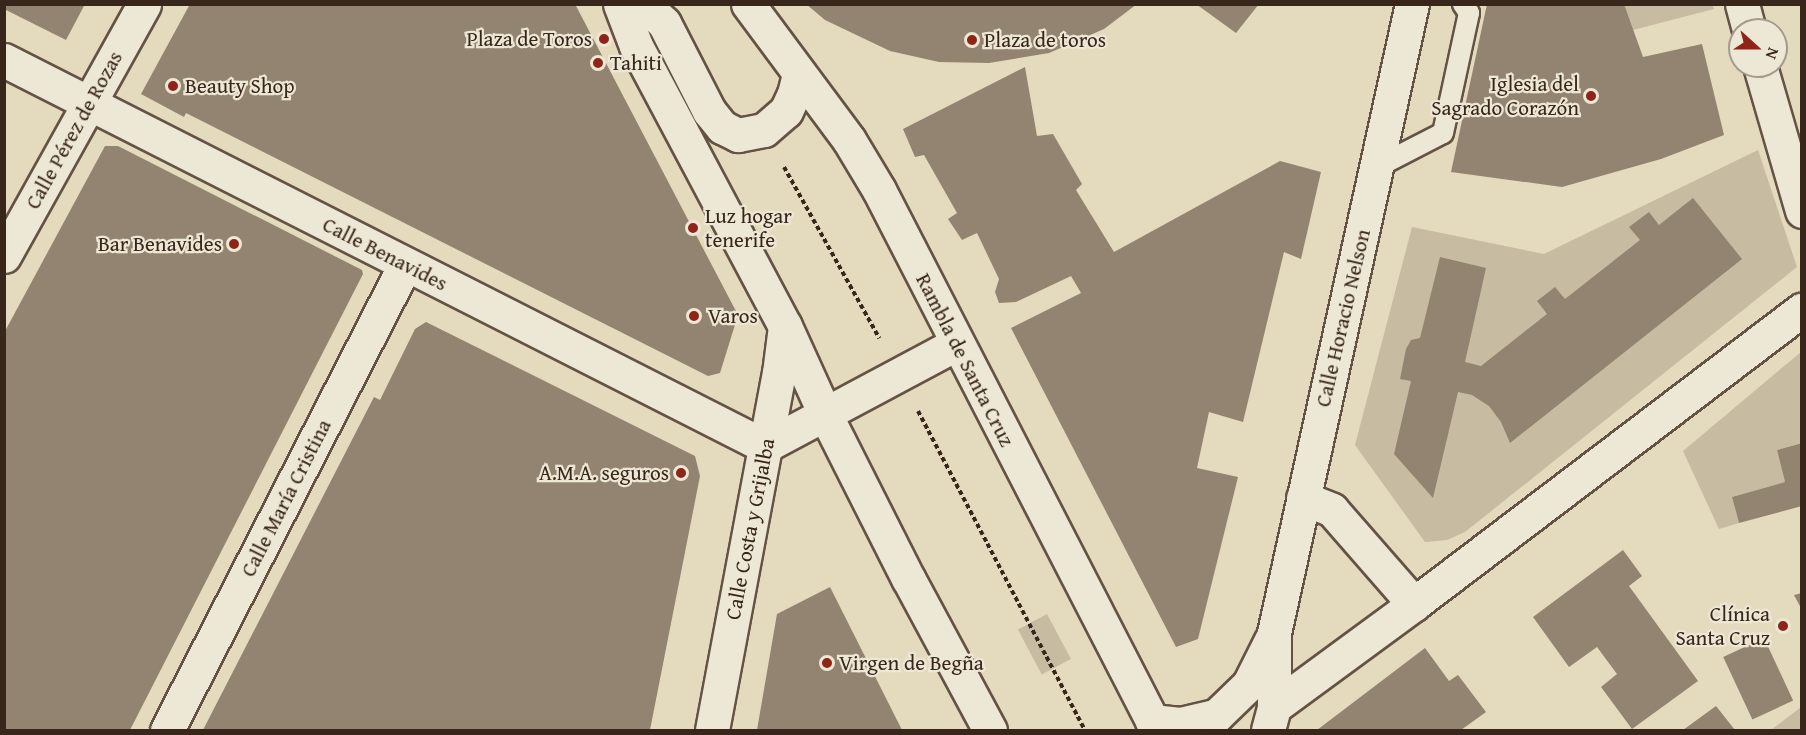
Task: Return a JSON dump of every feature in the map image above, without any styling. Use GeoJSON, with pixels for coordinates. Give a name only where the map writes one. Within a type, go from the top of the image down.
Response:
{"type":"FeatureCollection","features":[{"type":"Feature","properties":{"kind":"street","name":"Calle Pérez de Rozas"},"geometry":{"type":"LineString","coordinates":[[4,256],[91,104],[144,4]]}},
{"type":"Feature","properties":{"kind":"street"},"geometry":{"type":"LineString","coordinates":[[620,4],[636,46],[785,326],[825,414],[990,730]]}},
{"type":"Feature","properties":{"kind":"street"},"geometry":{"type":"LineString","coordinates":[[644,4],[664,23],[710,111],[722,127],[738,135],[764,130],[786,111],[794,94],[799,74]]}},
{"type":"Feature","properties":{"kind":"street","name":"Rambla de Santa Cruz"},"geometry":{"type":"LineString","coordinates":[[748,4],[849,140],[867,170],[1155,726]]}},
{"type":"Feature","properties":{"kind":"street","name":"Calle Horacio Nelson"},"geometry":{"type":"LineString","coordinates":[[1274,633],[1412,4]]}},
{"type":"Feature","properties":{"kind":"street","name":"Calle Benavides"},"geometry":{"type":"LineString","coordinates":[[4,60],[765,446]]}},
{"type":"Feature","properties":{"kind":"street"},"geometry":{"type":"LineString","coordinates":[[1763,78],[1802,211]]}},
{"type":"Feature","properties":{"kind":"street","name":"Calle María Cristina"},"geometry":{"type":"LineString","coordinates":[[167,730],[405,265]]}},
{"type":"Feature","properties":{"kind":"street"},"geometry":{"type":"LineString","coordinates":[[1271,719],[1414,604],[1802,310]]}},
{"type":"Feature","properties":{"kind":"street","name":"Calle Costa y Grijalba"},"geometry":{"type":"LineString","coordinates":[[712,730],[785,326]]}},
{"type":"Feature","properties":{"kind":"street"},"geometry":{"type":"LineString","coordinates":[[765,446],[956,344]]}},
{"type":"Feature","properties":{"kind":"street"},"geometry":{"type":"LineString","coordinates":[[1303,498],[1332,510],[1414,604]]}},
{"type":"Feature","properties":{"kind":"street"},"geometry":{"type":"LineString","coordinates":[[1271,719],[1274,633]]}},
{"type":"Feature","properties":{"kind":"street"},"geometry":{"type":"LineString","coordinates":[[1155,726],[1180,724],[1216,716],[1249,684],[1274,633]]}},
{"type":"Feature","properties":{"kind":"lane"},"geometry":{"type":"LineString","coordinates":[[1377,167],[1443,133],[1469,13],[1463,4]]}},
{"type":"Feature","properties":{"kind":"shaded area"},"geometry":{"type":"Polygon","coordinates":[[[1624,5],[1712,5],[1714,9],[1633,30],[1624,5]]]}},
{"type":"Feature","properties":{"kind":"shaded area"},"geometry":{"type":"Polygon","coordinates":[[[1758,150],[1797,267],[1465,532],[1447,540],[1425,542],[1355,445],[1412,227],[1544,254],[1758,150]]]}},
{"type":"Feature","properties":{"kind":"shaded area"},"geometry":{"type":"Polygon","coordinates":[[[1801,352],[1801,443],[1777,450],[1785,482],[1732,497],[1739,523],[1719,529],[1683,451],[1801,352]]]}},
{"type":"Feature","properties":{"kind":"shaded area"},"geometry":{"type":"Polygon","coordinates":[[[1047,614],[1071,659],[1042,675],[1018,629],[1047,614]]]}},
{"type":"Feature","properties":{"kind":"shaded area"},"geometry":{"type":"Polygon","coordinates":[[[1801,707],[1801,730],[1771,730],[1801,707]]]}},
{"type":"Feature","properties":{"kind":"building"},"geometry":{"type":"Polygon","coordinates":[[[4,4],[85,4],[66,40],[4,9],[4,4]]]}},
{"type":"Feature","properties":{"kind":"building"},"geometry":{"type":"Polygon","coordinates":[[[190,4],[575,4],[738,315],[720,373],[708,376],[186,113],[184,117],[141,94],[190,4]]]}},
{"type":"Feature","properties":{"kind":"building","name":"Plaza de toros"},"geometry":{"type":"Polygon","coordinates":[[[806,4],[1137,4],[1104,29],[1049,53],[989,63],[939,62],[890,51],[825,20],[806,4]]]}},
{"type":"Feature","properties":{"kind":"building"},"geometry":{"type":"Polygon","coordinates":[[[1196,4],[1259,4],[1236,33],[1196,4]]]}},
{"type":"Feature","properties":{"kind":"building","name":"Iglesia del Sagrado Corazón"},"geometry":{"type":"Polygon","coordinates":[[[1487,4],[1624,4],[1643,57],[1702,44],[1724,135],[1661,159],[1562,187],[1451,172],[1487,4]]]}},
{"type":"Feature","properties":{"kind":"building"},"geometry":{"type":"Polygon","coordinates":[[[1025,67],[1037,136],[1053,134],[1082,184],[1076,190],[1114,252],[1280,161],[1321,172],[1301,259],[1284,252],[1243,422],[1209,412],[1197,468],[1238,477],[1198,639],[1176,647],[1011,328],[1081,293],[1071,276],[1016,302],[999,303],[995,292],[999,279],[977,233],[962,240],[948,219],[957,213],[924,155],[915,157],[903,129],[1025,67]]]}},
{"type":"Feature","properties":{"kind":"building"},"geometry":{"type":"Polygon","coordinates":[[[105,146],[118,146],[362,270],[363,274],[130,730],[4,730],[4,333],[105,146]]]}},
{"type":"Feature","properties":{"kind":"building"},"geometry":{"type":"Polygon","coordinates":[[[1693,198],[1742,259],[1510,443],[1501,422],[1489,406],[1472,395],[1458,392],[1433,498],[1394,454],[1411,381],[1400,379],[1406,349],[1411,340],[1420,338],[1440,257],[1486,268],[1465,362],[1481,366],[1547,314],[1537,301],[1555,287],[1565,299],[1640,240],[1629,227],[1649,212],[1659,225],[1693,198]]]}},
{"type":"Feature","properties":{"kind":"building"},"geometry":{"type":"Polygon","coordinates":[[[426,322],[695,456],[700,476],[650,730],[203,730],[374,397],[380,400],[415,329],[426,322]]]}},
{"type":"Feature","properties":{"kind":"building"},"geometry":{"type":"Polygon","coordinates":[[[1802,443],[1802,506],[1739,523],[1732,497],[1785,482],[1777,450],[1802,443]]]}},
{"type":"Feature","properties":{"kind":"building"},"geometry":{"type":"Polygon","coordinates":[[[1623,550],[1642,576],[1629,586],[1698,681],[1632,729],[1601,687],[1617,674],[1597,647],[1569,667],[1533,617],[1623,550]]]}},
{"type":"Feature","properties":{"kind":"building","name":"Virgen de Begña"},"geometry":{"type":"Polygon","coordinates":[[[830,587],[902,730],[757,730],[777,614],[830,587]]]}},
{"type":"Feature","properties":{"kind":"building"},"geometry":{"type":"Polygon","coordinates":[[[1802,593],[1802,610],[1794,595],[1802,593]]]}},
{"type":"Feature","properties":{"kind":"building"},"geometry":{"type":"Polygon","coordinates":[[[1764,638],[1793,701],[1752,720],[1723,657],[1764,638]]]}},
{"type":"Feature","properties":{"kind":"building"},"geometry":{"type":"Polygon","coordinates":[[[1425,648],[1449,681],[1458,675],[1486,712],[1461,730],[1317,730],[1425,648]]]}},
{"type":"Feature","properties":{"kind":"building"},"geometry":{"type":"Polygon","coordinates":[[[1716,706],[1735,730],[1683,730],[1716,706]]]}},
{"type":"Feature","properties":{"kind":"place","name":"Plaza de Toros"},"geometry":{"type":"Point","coordinates":[604,39]}},
{"type":"Feature","properties":{"kind":"place","name":"Plaza de toros"},"geometry":{"type":"Point","coordinates":[972,40]}},
{"type":"Feature","properties":{"kind":"place","name":"Tahiti"},"geometry":{"type":"Point","coordinates":[598,63]}},
{"type":"Feature","properties":{"kind":"place","name":"Beauty Shop"},"geometry":{"type":"Point","coordinates":[173,86]}},
{"type":"Feature","properties":{"kind":"place","name":"Iglesia del Sagrado Corazón"},"geometry":{"type":"Point","coordinates":[1591,96]}},
{"type":"Feature","properties":{"kind":"place","name":"Luz hogar tenerife"},"geometry":{"type":"Point","coordinates":[693,228]}},
{"type":"Feature","properties":{"kind":"place","name":"Bar Benavides"},"geometry":{"type":"Point","coordinates":[234,244]}},
{"type":"Feature","properties":{"kind":"place","name":"Varos"},"geometry":{"type":"Point","coordinates":[694,316]}},
{"type":"Feature","properties":{"kind":"place","name":"A.M.A. seguros"},"geometry":{"type":"Point","coordinates":[681,473]}},
{"type":"Feature","properties":{"kind":"place","name":"Clínica Santa Cruz"},"geometry":{"type":"Point","coordinates":[1783,626]}},
{"type":"Feature","properties":{"kind":"place","name":"Virgen de Begña"},"geometry":{"type":"Point","coordinates":[827,663]}}]}
